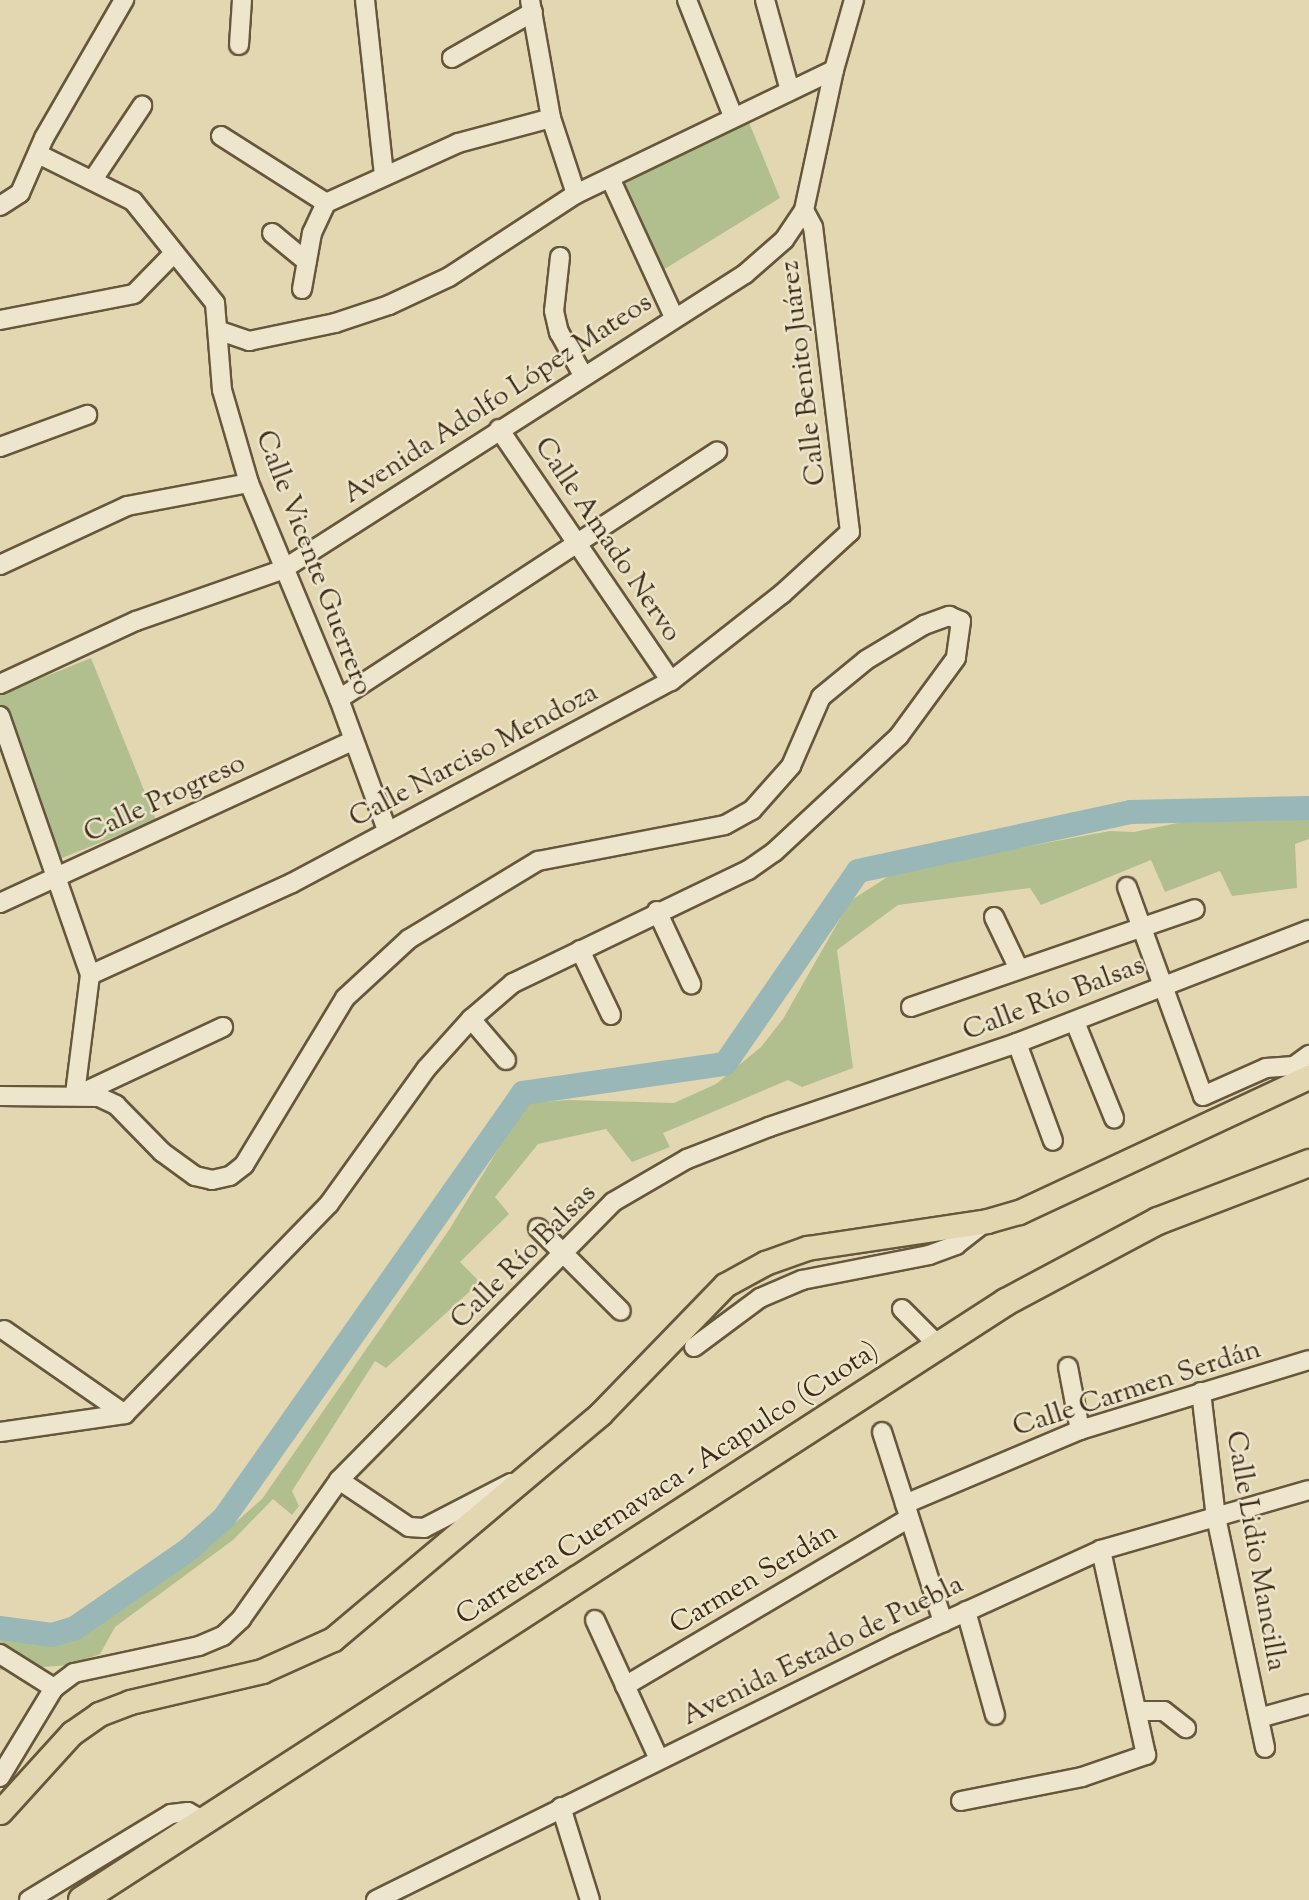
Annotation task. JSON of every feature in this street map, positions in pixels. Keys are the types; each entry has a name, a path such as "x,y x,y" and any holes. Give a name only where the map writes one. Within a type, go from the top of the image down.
{"highway":[{"name":"Carretera Cuernavaca - Acapulco (Cuota)","path":"82,1900 939,1346 1102,1248 1213,1196 1309,1163"},
{"name":"Carretera Cuernavaca - Acapulco (Cuota)","path":"115,1900 1014,1317 1166,1235 1309,1180"}],"main road":[{"path":"0,1812 72,1733 99,1714 131,1702 262,1671 332,1639 600,1414 725,1285 765,1263 807,1248 987,1221 1020,1212 1301,1071"}],"street":[{"path":"0,206 20,193 40,155 44,138 124,0"},
{"path":"239,45 243,0"},
{"path":"365,0 384,175"},
{"path":"687,0 733,116"},
{"path":"765,0 790,90"},
{"name":"Avenida Adolfo López Mateos","path":"0,684 136,621 282,570 583,375 745,274 784,240 804,210 834,70 854,0"},
{"path":"452,58 532,6 551,118 576,194"},
{"path":"220,331 249,341 335,323 388,306 449,277 576,194 733,116 834,70"},
{"path":"94,178 142,106"},
{"path":"302,289 312,233 326,202 458,143 551,118"},
{"path":"221,136 326,202"},
{"name":"Calle Vicente Guerrero","path":"40,155 48,163 94,178 133,201 215,303 220,331 218,362 222,390 249,483 282,570 339,699 352,741 387,830"},
{"path":"610,178 674,317"},
{"name":"Calle Benito Juárez","path":"804,210 813,227 850,532"},
{"path":"272,233 307,262"},
{"path":"0,320 134,294 173,254"},
{"path":"560,257 554,311 559,332 583,375"},
{"path":"0,447 87,415"},
{"name":"Calle Amado Nervo","path":"499,429 581,542 671,681"},
{"path":"339,699 717,452"},
{"path":"0,565 127,506 249,483"},
{"name":"Calle Narciso Mendoza","path":"90,975 292,883 671,681 782,594 850,532"},
{"path":"0,1096 78,1094 116,1105 163,1153 195,1176 212,1180 230,1176 244,1165 345,998 409,939 538,861 734,820 769,793 791,766 821,697 866,660 924,625 949,616 961,621 956,658 899,736 853,782 748,870 657,911 513,983 471,1019 426,1069 329,1204 230,1302 125,1413 0,1433"},
{"path":"0,716 59,877 90,975 78,1094"},
{"name":"Calle Progreso","path":"0,903 352,741"},
{"path":"1126,887 1203,1096 1266,1069 1301,1071"},
{"path":"911,1007 1018,967 1195,909"},
{"path":"657,911 691,984"},
{"path":"994,917 1018,967"},
{"name":"Calle Río Balsas","path":"0,1777 54,1688 74,1673 199,1646 223,1636 241,1619 339,1480 613,1202 687,1159 768,1126 1075,1022 1309,930"},
{"path":"580,950 611,1016"},
{"path":"471,1019 506,1060"},
{"path":"1075,1022 1114,1118"},
{"path":"78,1094 223,1027"},
{"path":"1017,1043 1053,1141"},
{"path":"694,1347 760,1298 802,1280 929,1255 956,1245 987,1221"},
{"path":"538,1228 562,1255 621,1311"},
{"path":"902,1310 939,1346"},
{"path":"4,1330 125,1413"},
{"name":"Calle Carmen Serdán","path":"907,1511 1080,1430 1309,1360"},
{"path":"1068,1367 1080,1430"},
{"name":"Calle Lidio Mancilla","path":"1200,1392 1216,1517 1265,1748"},
{"path":"882,1432 943,1622"},
{"path":"339,1480 409,1527 424,1528 470,1501 530,1475"},
{"name":"Avenida Estado de Puebla","path":"376,1900 659,1759 966,1611 1101,1550 1304,1494"},
{"name":"Carmen Serdán","path":"625,1686 907,1511"},
{"path":"961,1801 1082,1777 1146,1755 1101,1550"},
{"path":"966,1611 995,1715"},
{"path":"595,1620 659,1759"},
{"path":"0,1654 54,1688"},
{"path":"1259,1718 1309,1703"},
{"path":"1137,1711 1164,1711 1186,1728"},
{"path":"561,1807 590,1900"},
{"path":"29,1900 171,1814 188,1812 206,1822"}],"green space":[{"path":"748,120 780,198 663,270 617,182"},
{"path":"91,658 156,820 57,860 0,718 0,695"},
{"path":"1309,796 1309,839 1295,844 1297,888 1232,896 1220,871 1165,892 1151,860 1041,905 1030,888 898,905 837,950 853,1068 802,1087 788,1080 663,1133 670,1147 632,1162 606,1129 538,1144 495,1197 509,1214 460,1262 480,1282 386,1368 375,1361 292,1491 299,1506 292,1515 273,1499 233,1540 115,1627 100,1654 71,1665 0,1670 0,1634 27,1638 58,1631 200,1554 262,1499 449,1230 526,1103 569,1100 674,1103 716,1084 761,1047 783,1019 850,901 889,876 917,867 1110,831 1134,832"}],"waterway":[{"path":"0,1628 52,1635 75,1628 188,1550 224,1518 523,1093 725,1064 858,871 1131,812 1309,808"}]}
